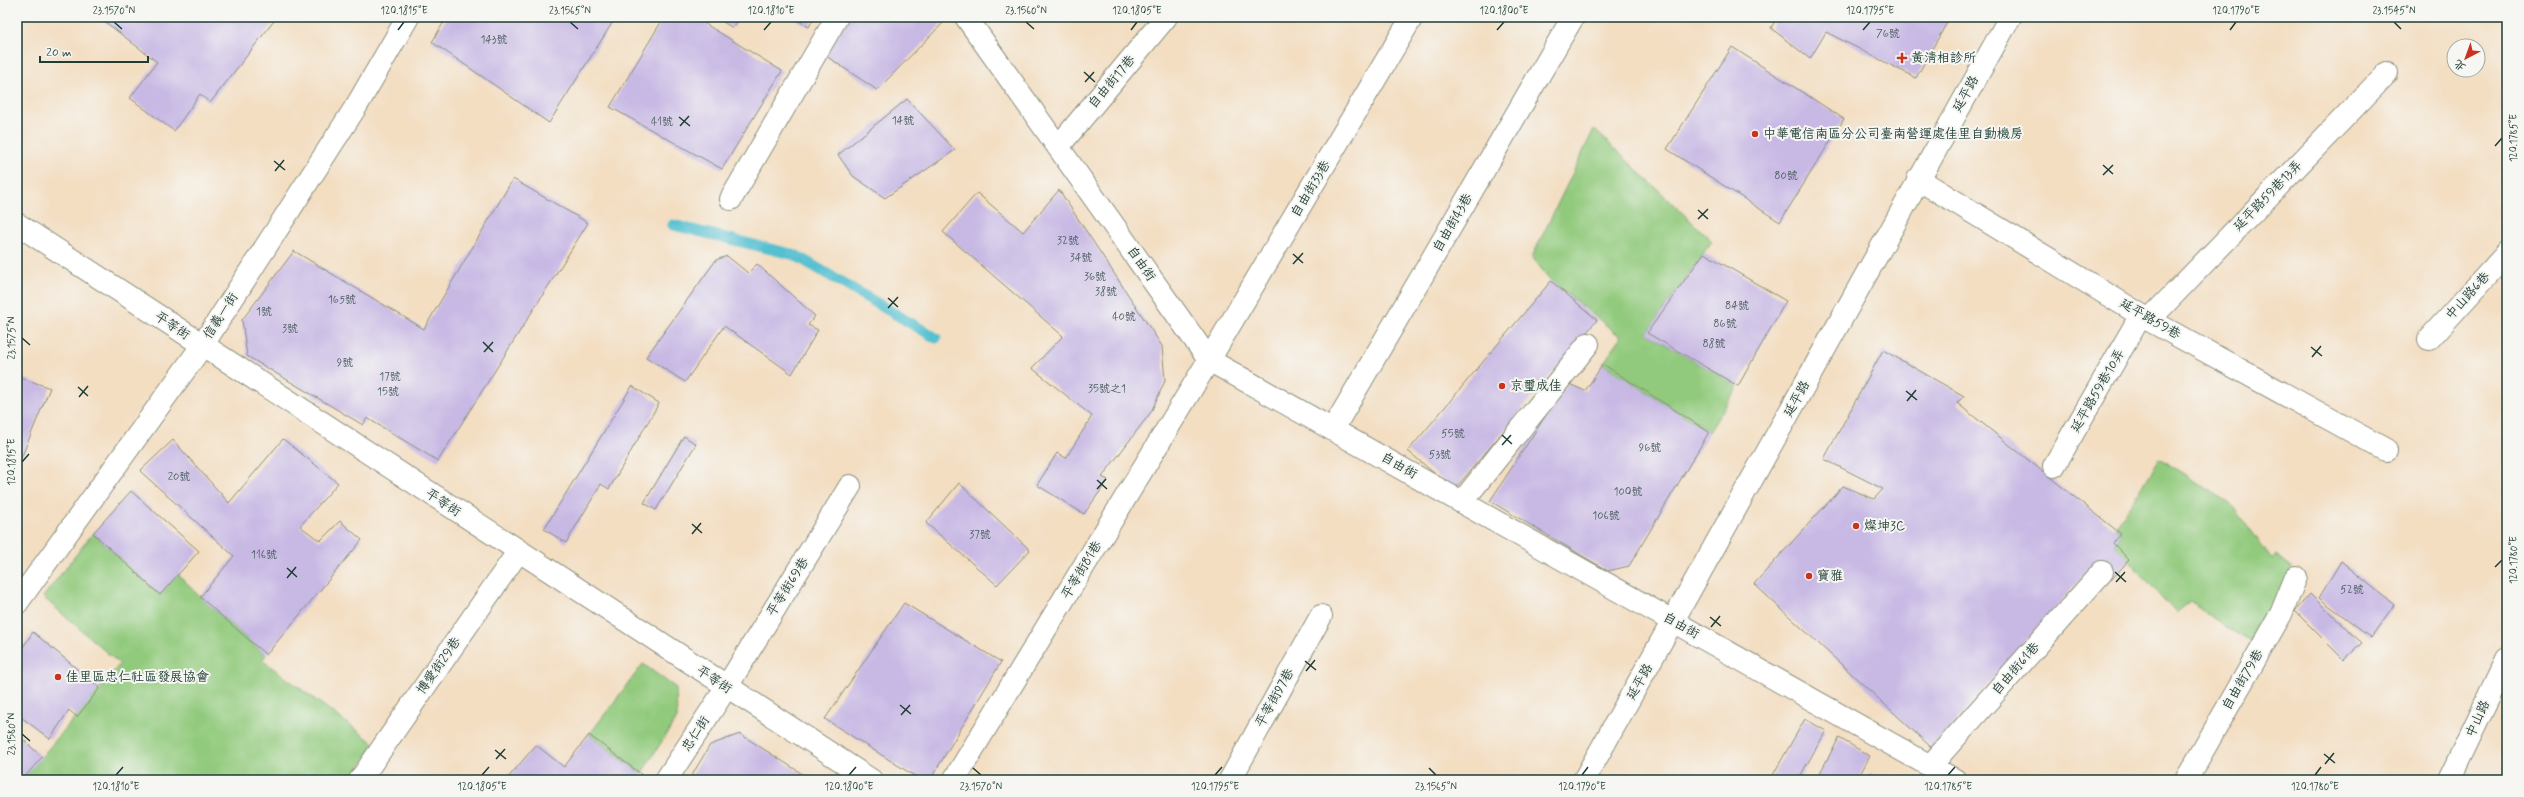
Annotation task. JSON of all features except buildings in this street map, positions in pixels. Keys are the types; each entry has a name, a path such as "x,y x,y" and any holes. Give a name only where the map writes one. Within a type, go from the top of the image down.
{"street":[{"name":"信義一街","path":"17,603 202,346 357,105 408,17"},
{"path":"731,199 837,17"},
{"name":"自由街","path":"966,17 1209,360 1955,780"},
{"name":"自由街17巷","path":"1058,147 1166,17"},
{"name":"自由街33巷","path":"1209,360 1412,17"},
{"name":"自由街43巷","path":"1333,429 1573,17"},
{"name":"延平路","path":"1584,780 1674,622 1918,179 2010,17"},
{"name":"延平路59巷13弄","path":"2145,317 2387,73"},
{"name":"延平路59巷","path":"1918,179 2145,317 2386,450"},
{"name":"平等街","path":"18,227 726,688 871,780"},
{"name":"中山路6巷","path":"2429,339 2507,253"},
{"name":"延平路59巷10弄","path":"2054,466 2145,317"},
{"path":"1462,502 1588,344"},
{"name":"平等街81巷","path":"954,780 1209,360"},
{"name":"平等街69巷","path":"726,688 850,486"},
{"name":"博愛街29巷","path":"360,780 518,552"},
{"name":"自由街61巷","path":"1930,766 2102,572"},
{"name":"自由街79巷","path":"2186,780 2280,614 2296,577"},
{"name":"平等街97巷","path":"1230,780 1321,616"},
{"name":"中山路","path":"2449,780 2507,659"},
{"name":"忠仁街","path":"666,780 726,688"}],"green space":[{"path":"1594,129 1712,241 1647,333 1738,386 1709,432 1603,364 1621,337 1551,281 1532,257"},
{"path":"2160,459 2230,503 2272,560 2276,555 2292,567 2278,598 2252,641 2226,628 2191,601 2176,613 2113,543 2121,534 2115,528"},
{"path":"93,533 160,595 178,574 200,597 266,655 262,660 375,744 351,780 22,780 120,664 43,597"},
{"path":"643,664 676,688 677,718 641,774 589,735"}],"waterway":[{"path":"673,225 795,255 936,338"}],"place":[{"name":"黃清相診所","path":"1902,58"},
{"name":"中華電信南區分公司臺南營運處佳里自動機房","path":"1755,134"},
{"name":"京璽成佳","path":"1502,386"},
{"name":"燦坤3C","path":"1856,526"},
{"name":"寶雅","path":"1809,576"},
{"name":"佳里區忠仁社區發展協會","path":"58,677"}]}
